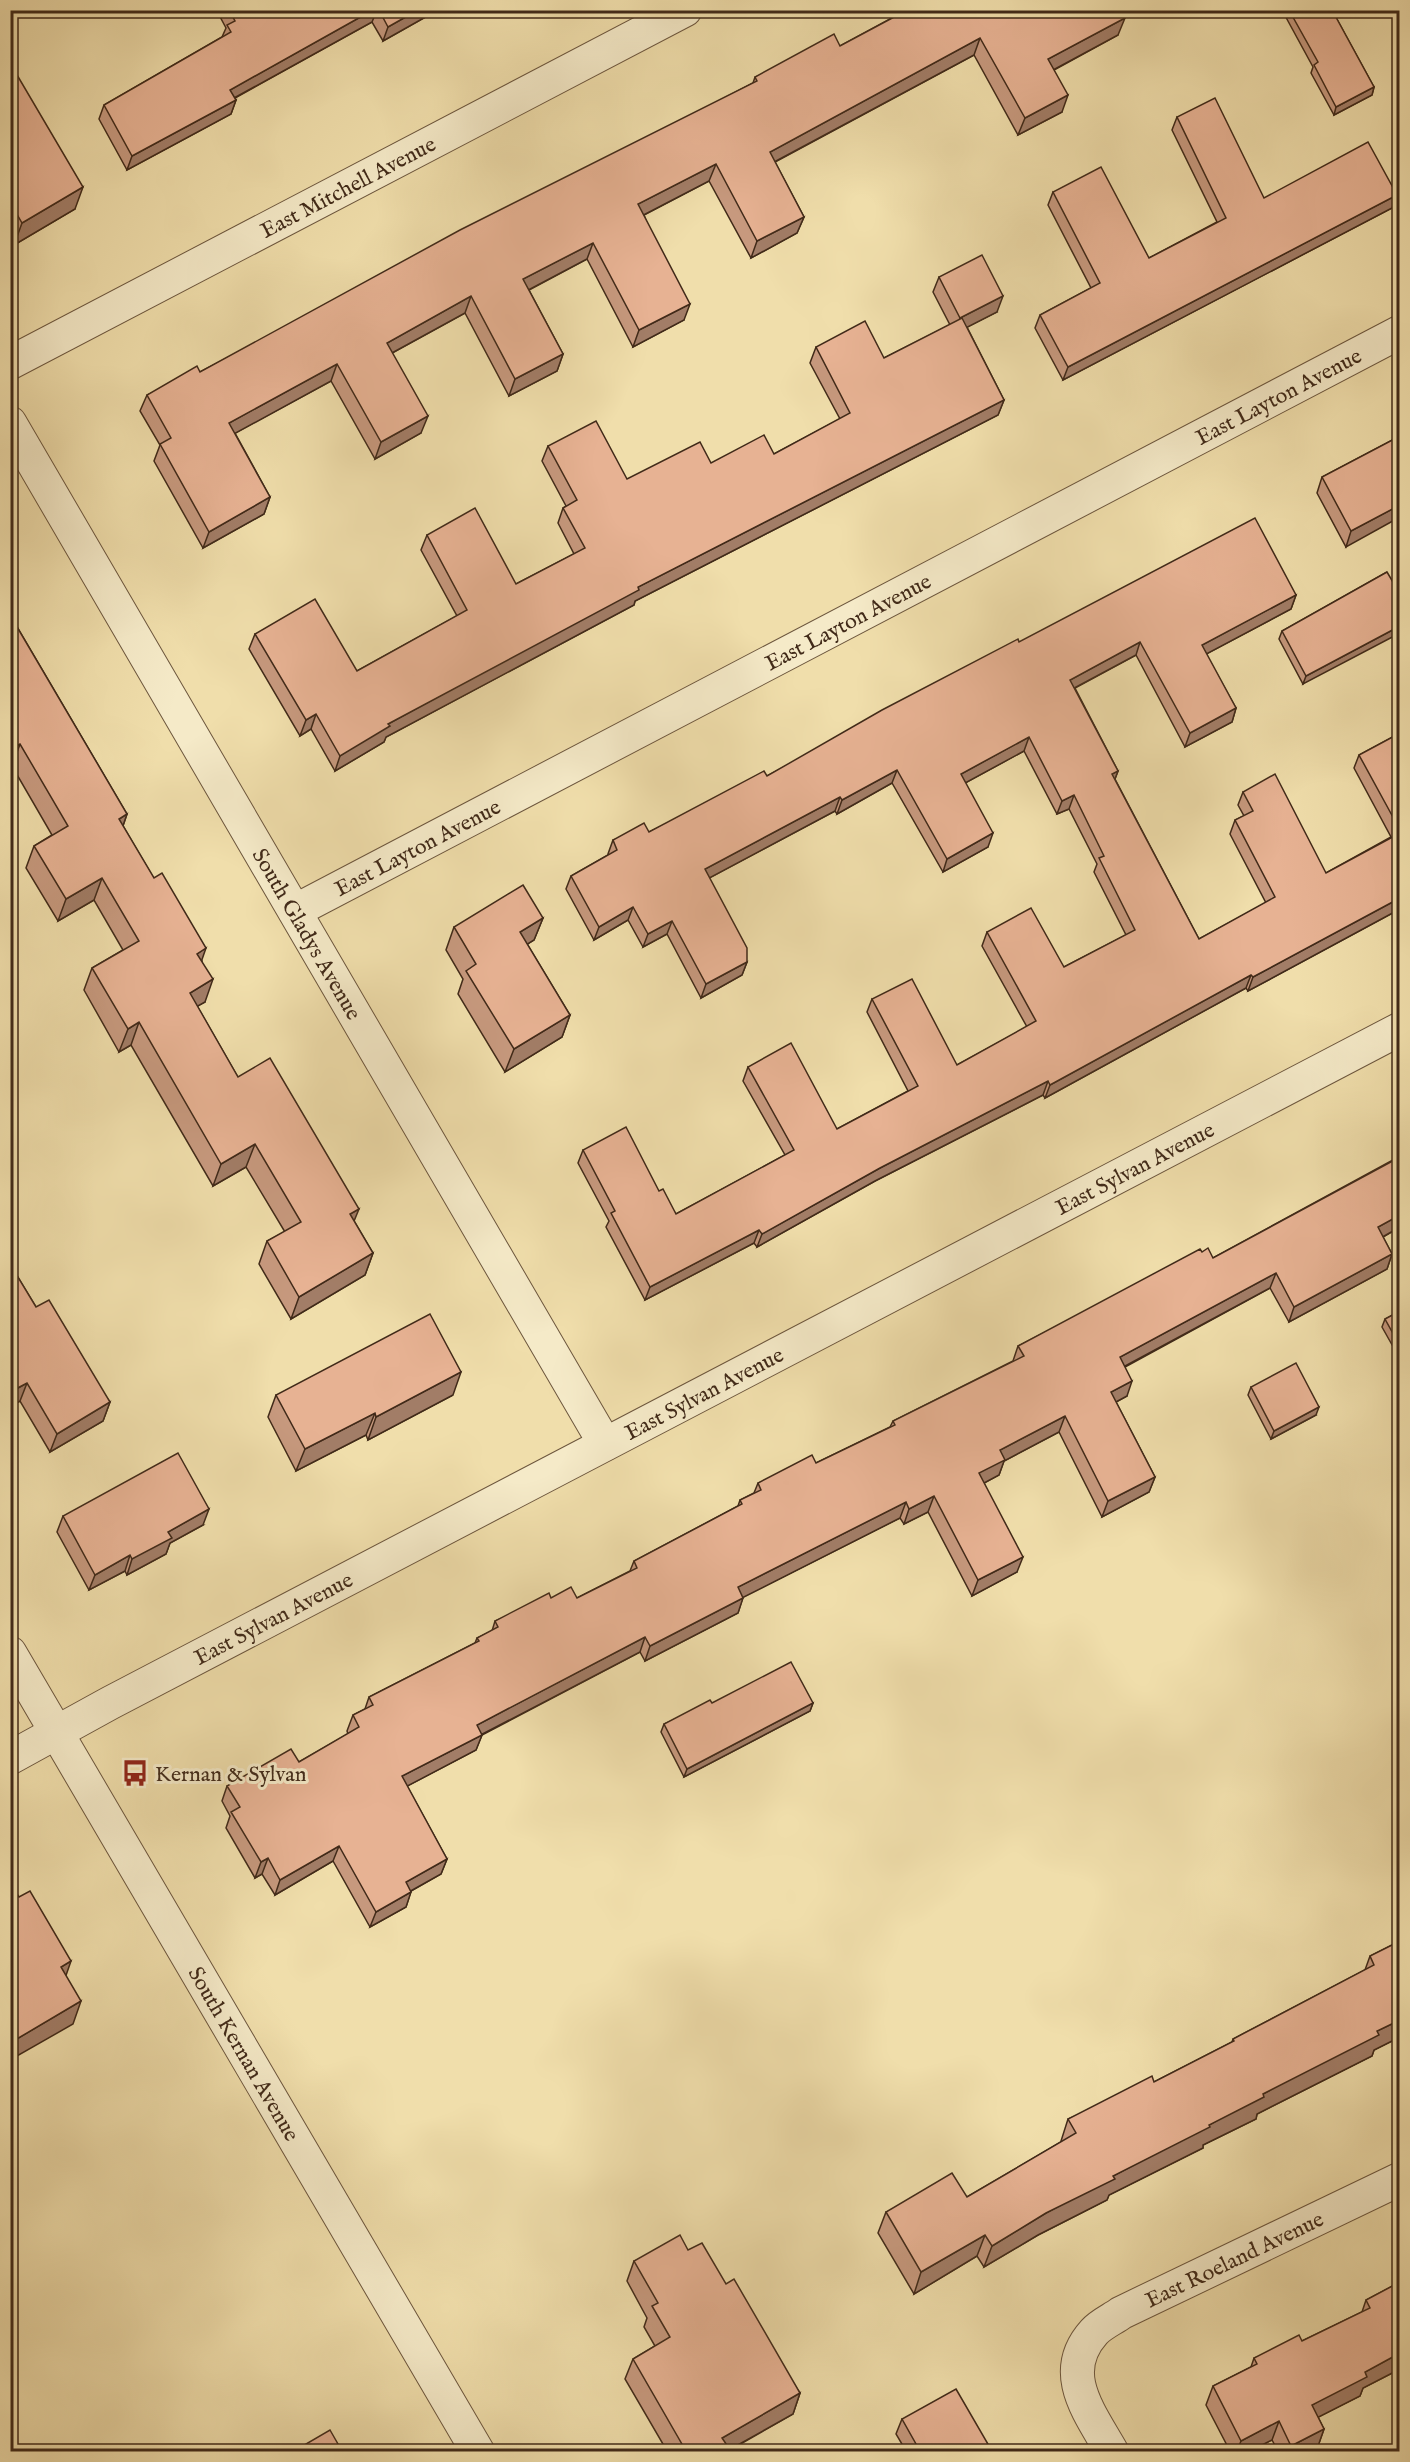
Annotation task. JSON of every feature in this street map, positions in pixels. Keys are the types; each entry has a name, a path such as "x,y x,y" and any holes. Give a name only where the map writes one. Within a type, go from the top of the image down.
{"street":[{"name":"East Mitchell Avenue","path":"10,363 685,10"},
{"name":"East Layton Avenue","path":"295,912 1400,332"},
{"name":"South Gladys Avenue","path":"10,423 605,1444"},
{"name":"East Sylvan Avenue","path":"10,1758 55,1732 1400,1029"},
{"name":"South Kernan Avenue","path":"10,1653 478,2451"},
{"name":"East Roeland Avenue","path":"1112,2451 1087,2409 1077,2382 1076,2371 1080,2352 1095,2331 1121,2313 1400,2179"}],"building":[{"path":"229,10 373,10 230,90 236,100 132,156 104,105 231,32 227,25 235,21"},
{"path":"379,10 418,10 388,27"},
{"path":"898,10 1120,10 1125,18 1048,59 1068,95 1025,118 980,38 770,152 804,217 757,241 716,164 638,204 690,304 639,330 593,243 523,279 563,354 515,379 471,296 387,343 428,416 381,442 337,364 229,423 270,497 209,532 160,444 171,438 147,395 197,366 200,372 460,230 757,81 755,77 834,34 840,46 900,14"},
{"path":"1289,10 1332,10 1374,87 1336,107 1314,65 1318,62"},
{"path":"10,63 83,187 22,223 10,202"},
{"path":"1215,98 1264,198 1368,142 1397,195 1068,367 1040,315 1100,283 1053,192 1101,167 1149,258 1226,218 1177,117"},
{"path":"982,255 1003,296 960,318 939,277"},
{"path":"962,318 1004,400 638,587 639,590 388,724 390,726 340,756 316,714 306,720 255,634 315,599 357,671 467,610 427,535 475,508 516,584 585,548 563,508 577,500 548,446 596,421 627,479 700,442 711,463 764,435 774,454 850,413 816,347 865,321 884,358"},
{"path":"1400,436 1400,505 1351,531 1322,477"},
{"path":"1255,518 1296,595 1202,645 1236,708 1190,733 1140,642 1070,680 1118,771 1112,774 1199,939 1275,897 1235,820 1253,811 1243,792 1275,774 1326,873 1400,833 1400,898 1253,977 1251,975 1050,1085 1048,1081 880,1168 762,1234 759,1230 650,1287 611,1213 615,1211 583,1150 626,1127 659,1191 663,1189 676,1214 794,1150 748,1067 791,1043 837,1129 918,1086 872,999 912,979 957,1065 1036,1021 987,932 1031,908 1064,967 1135,930 1099,858 1104,856 1074,795 1062,801 1029,737 961,774 993,833 947,859 897,770 842,800 840,797 705,869 747,948 747,962 706,984 672,921 648,934 633,907 599,927 571,876 617,850 613,840 644,823 649,832 764,771 767,776 882,710 1018,639 1019,642"},
{"path":"1387,572 1400,594 1400,626 1306,676 1282,631"},
{"path":"10,615 127,814 119,819 154,878 162,873 206,948 197,954 213,979 190,993 238,1077 270,1058 359,1209 350,1214 373,1253 299,1297 267,1241 301,1222 255,1144 221,1164 139,1022 128,1029 92,968 139,941 102,878 66,899 34,846 68,826 20,744 10,749"},
{"path":"1400,733 1400,830 1359,755"},
{"path":"523,885 543,918 520,932 570,1015 514,1049 466,971 476,964 454,927"},
{"path":"1400,1157 1400,1215 1378,1227 1392,1254 1294,1307 1276,1273 1120,1357 1132,1381 1111,1392 1155,1477 1108,1501 1065,1416 1000,1450 1005,1460 979,1473 1023,1557 978,1580 934,1496 909,1509 906,1502 738,1587 743,1598 650,1646 645,1637 477,1725 482,1735 402,1776 447,1859 406,1882 411,1892 376,1912 339,1846 280,1880 268,1858 261,1862 231,1812 240,1807 227,1786 291,1749 299,1762 359,1727 353,1715 373,1705 369,1697 479,1641 477,1638 498,1627 495,1621 549,1593 551,1598 571,1587 577,1598 637,1568 634,1561 742,1504 740,1500 761,1490 758,1483 812,1455 816,1463 895,1425 893,1421 1024,1356 1018,1346 1200,1249 1202,1252 1208,1248 1213,1258"},
{"path":"10,1264 36,1307 49,1300 110,1402 57,1434 27,1383 10,1392"},
{"path":"1400,1311 1400,1346 1385,1319"},
{"path":"430,1314 461,1372 376,1417 375,1413 305,1449 276,1395"},
{"path":"1296,1363 1319,1407 1274,1431 1251,1387"},
{"path":"178,1453 209,1509 168,1532 172,1538 132,1559 130,1555 95,1575 63,1516"},
{"path":"791,1662 813,1703 687,1769 664,1724 710,1700 712,1703"},
{"path":"10,1883 19,1897 30,1891 71,1961 61,1967 81,2001 10,2043"},
{"path":"1400,1941 1400,2020 1377,2031 1379,2035 1263,2094 1264,2097 1113,2176 1115,2179 1046,2213 992,2246 985,2235 921,2272 886,2212 952,2173 967,2197 1076,2133 1068,2119 1152,2076 1154,2082 1234,2041 1233,2039 1374,1965 1370,1956"},
{"path":"680,2235 688,2250 702,2243 726,2284 734,2279 800,2393 722,2438 731,2451 686,2451 633,2359 670,2337 652,2306 658,2303 634,2261"},
{"path":"1400,2282 1400,2353 1365,2372 1367,2377 1312,2405 1324,2429 1291,2446 1279,2421 1241,2441 1213,2386 1257,2364 1254,2358 1299,2335 1302,2341 1370,2308 1366,2300"},
{"path":"956,2389 992,2451 920,2451 902,2419"},
{"path":"330,2430 342,2451 294,2451"}],"place":[{"name":"Kernan & Sylvan","path":"135,1773"}]}
